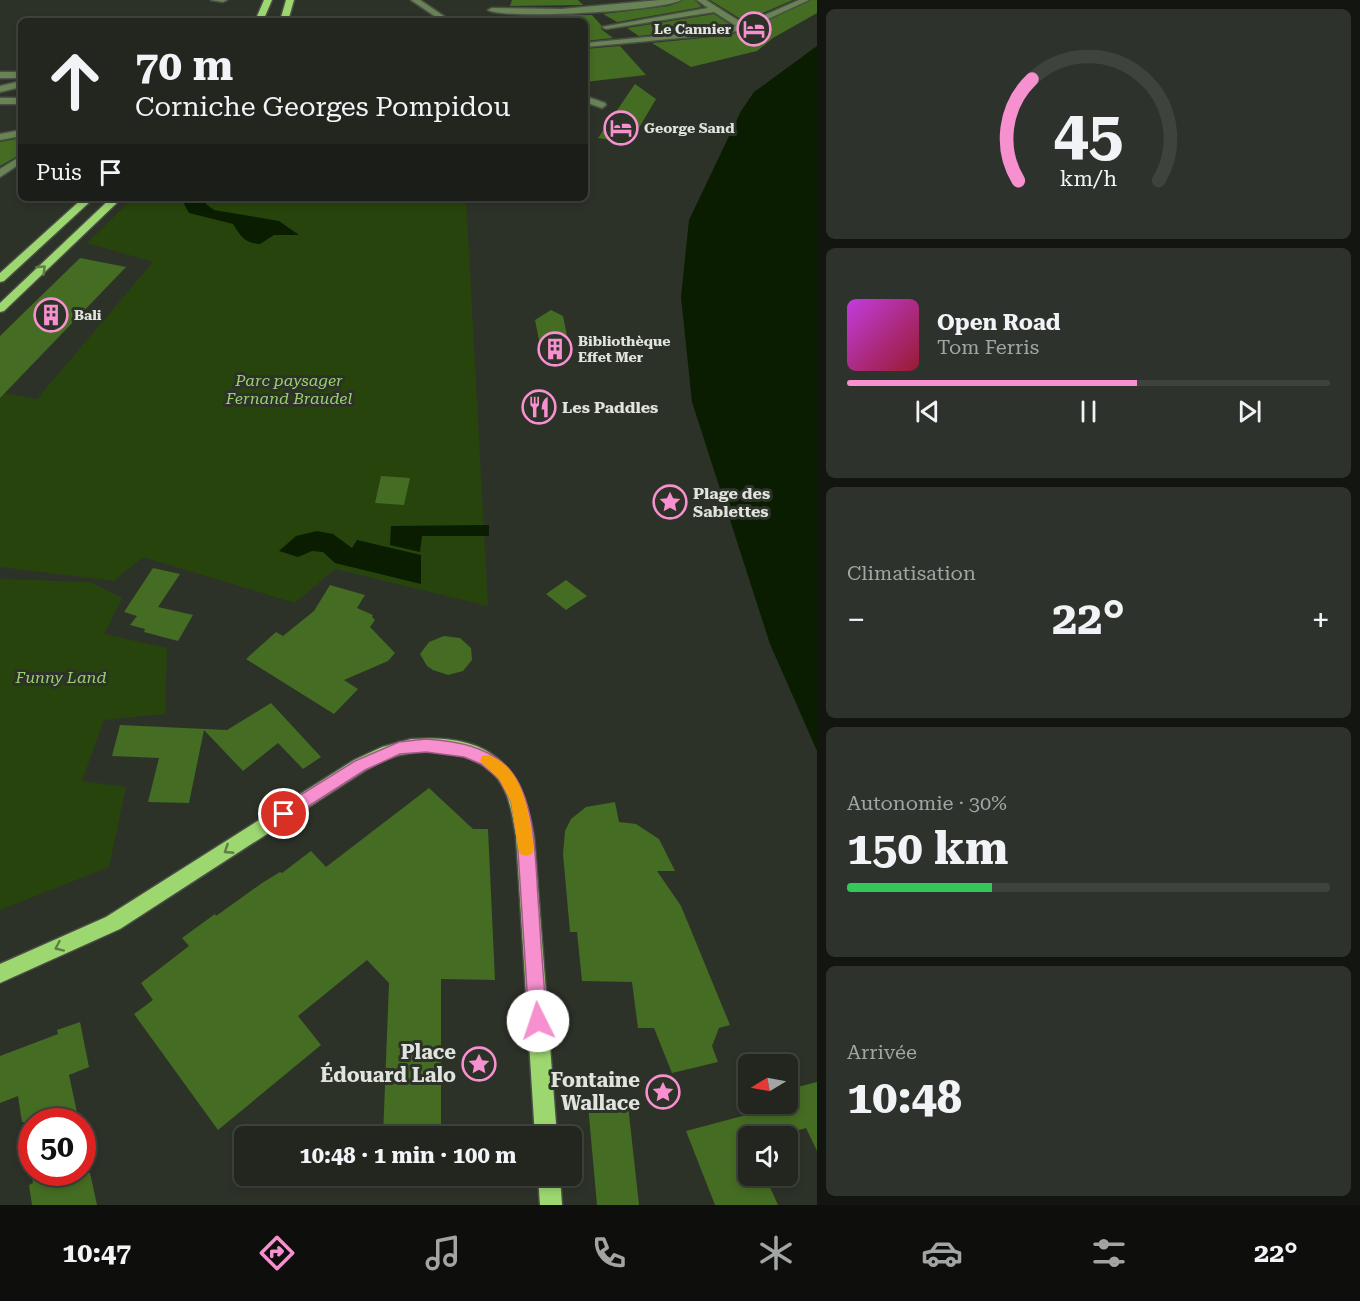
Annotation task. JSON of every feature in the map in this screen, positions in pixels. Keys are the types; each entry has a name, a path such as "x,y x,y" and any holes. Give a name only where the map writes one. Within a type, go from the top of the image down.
{"main road":[{"path":"260,18 268,0"},
{"path":"285,18 290,0"},
{"path":"0,279 86,201"},
{"path":"0,309 114,201"},
{"path":"0,974 113,923 360,765 399,748 449,747 467,751 486,760 504,774 518,801 525,836 545,1126"},
{"path":"550,1186 551,1205"}],"street":[{"path":"215,0 223,0"},
{"path":"415,0 442,18"},
{"path":"490,18 496,0"},
{"path":"492,10 538,14 581,12 677,0"},
{"path":"701,0 743,27"},
{"path":"588,45 722,32 743,27 805,0"},
{"path":"625,41 606,27 716,9"},
{"path":"0,75 18,75"},
{"path":"0,89 18,85"},
{"path":"588,100 602,105"},
{"path":"0,101 18,101"},
{"path":"0,137 18,133"},
{"path":"0,174 18,161"}],"green space":[{"name":"Parc paysager Fernand Braudel","path":"130,201 466,201 488,606 335,569 295,603 143,557 114,581 0,567 0,393 37,399 153,262 87,243"},
{"name":"Funny Land","path":"0,579 90,582 122,598 104,634 167,648 165,714 104,720 82,781 126,787 109,867 0,910"}],"shaded area":[{"path":"817,46 817,751 770,644 692,402 681,297 689,220 741,111 754,92"},
{"path":"186,201 206,201 206,204 214,210 279,221 299,235 274,235 260,244 247,241 233,224 189,213 184,204"},
{"path":"489,525 489,536 422,536 420,552 390,545 391,526"},
{"path":"317,531 333,534 352,548 357,540 421,555 421,584 335,563 323,552 312,551 298,557 279,551 296,536"}],"building":[{"path":"512,0 578,0 583,5 510,6"},
{"path":"683,0 695,0 702,7 617,22 603,14 669,6"},
{"path":"710,0 793,0 744,21"},
{"path":"811,0 817,0 817,13 773,38 757,51 691,67 652,43 722,36 746,31"},
{"path":"714,14 731,25 639,36 627,28"},
{"path":"592,15 601,25 601,29 613,38 588,41 588,18 507,18 508,16"},
{"path":"620,46 646,75 588,82 588,49"},
{"path":"635,84 656,99 630,143 598,138"},
{"path":"18,139 18,156 0,166 0,142"},
{"name":"Bali","path":"80,258 126,267 0,398 0,336"},
{"path":"551,310 563,316 571,355 542,355 535,320"},
{"path":"381,476 410,478 404,505 375,503"},
{"path":"153,568 180,574 158,607 193,615 178,641 144,632 145,629 130,625 137,616 124,612"},
{"path":"566,580 587,596 566,610 546,594"},
{"path":"330,585 365,595 357,608 373,615 375,620 370,627 395,653 388,661 344,680 358,689 334,714 246,659 276,632 283,636 314,611"},
{"path":"444,636 460,638 471,648 472,660 463,671 448,675 433,670 427,666 420,654 429,642"},
{"path":"271,703 321,757 303,769 278,743 243,771 204,730 189,803 148,802 159,758 112,756 120,725 227,730"},
{"path":"429,788 473,829 488,829 495,980 441,979 441,1126 383,1126 389,983 367,960 298,1016 321,1045 218,1130 134,1014 153,1000 141,983 189,946 182,938 262,883 282,873 311,851 326,867"},
{"path":"615,802 619,822 636,824 659,839 675,871 657,871 681,906 730,1025 719,1028 712,1046 718,1062 672,1073 654,1028 638,1028 632,982 582,981 577,932 570,932 563,854 565,831 571,819 586,807"},
{"path":"80,1022 89,1067 69,1075 76,1108 20,1108 18,1096 0,1103 0,1056 58,1034 57,1030"},
{"path":"817,1082 817,1151 806,1128 798,1130 798,1126 738,1126 738,1186 769,1186 778,1205 715,1205 686,1131 750,1114 798,1114 798,1087"},
{"path":"588,1105 628,1105 639,1205 597,1205"},
{"path":"29,1186 93,1186 97,1205 32,1205"}],"slow traffic":[{"path":"488,761 504,774 518,801 526,848"}],"place":[{"name":"Le Cannier","path":"754,29"},
{"name":"George Sand","path":"621,128"},
{"name":"Bali","path":"51,315"},
{"name":"Bibliothèque Effet Mer","path":"555,349"},
{"name":"Les Paddles","path":"539,407"},
{"name":"Plage des Sablettes","path":"670,502"},
{"name":"Place Édouard Lalo","path":"479,1064"},
{"name":"Fontaine Wallace","path":"663,1092"}],"route":[{"path":"284,814 360,765 399,748 449,747 467,751 486,760 504,774 518,801 525,836 538,1021"}]}
